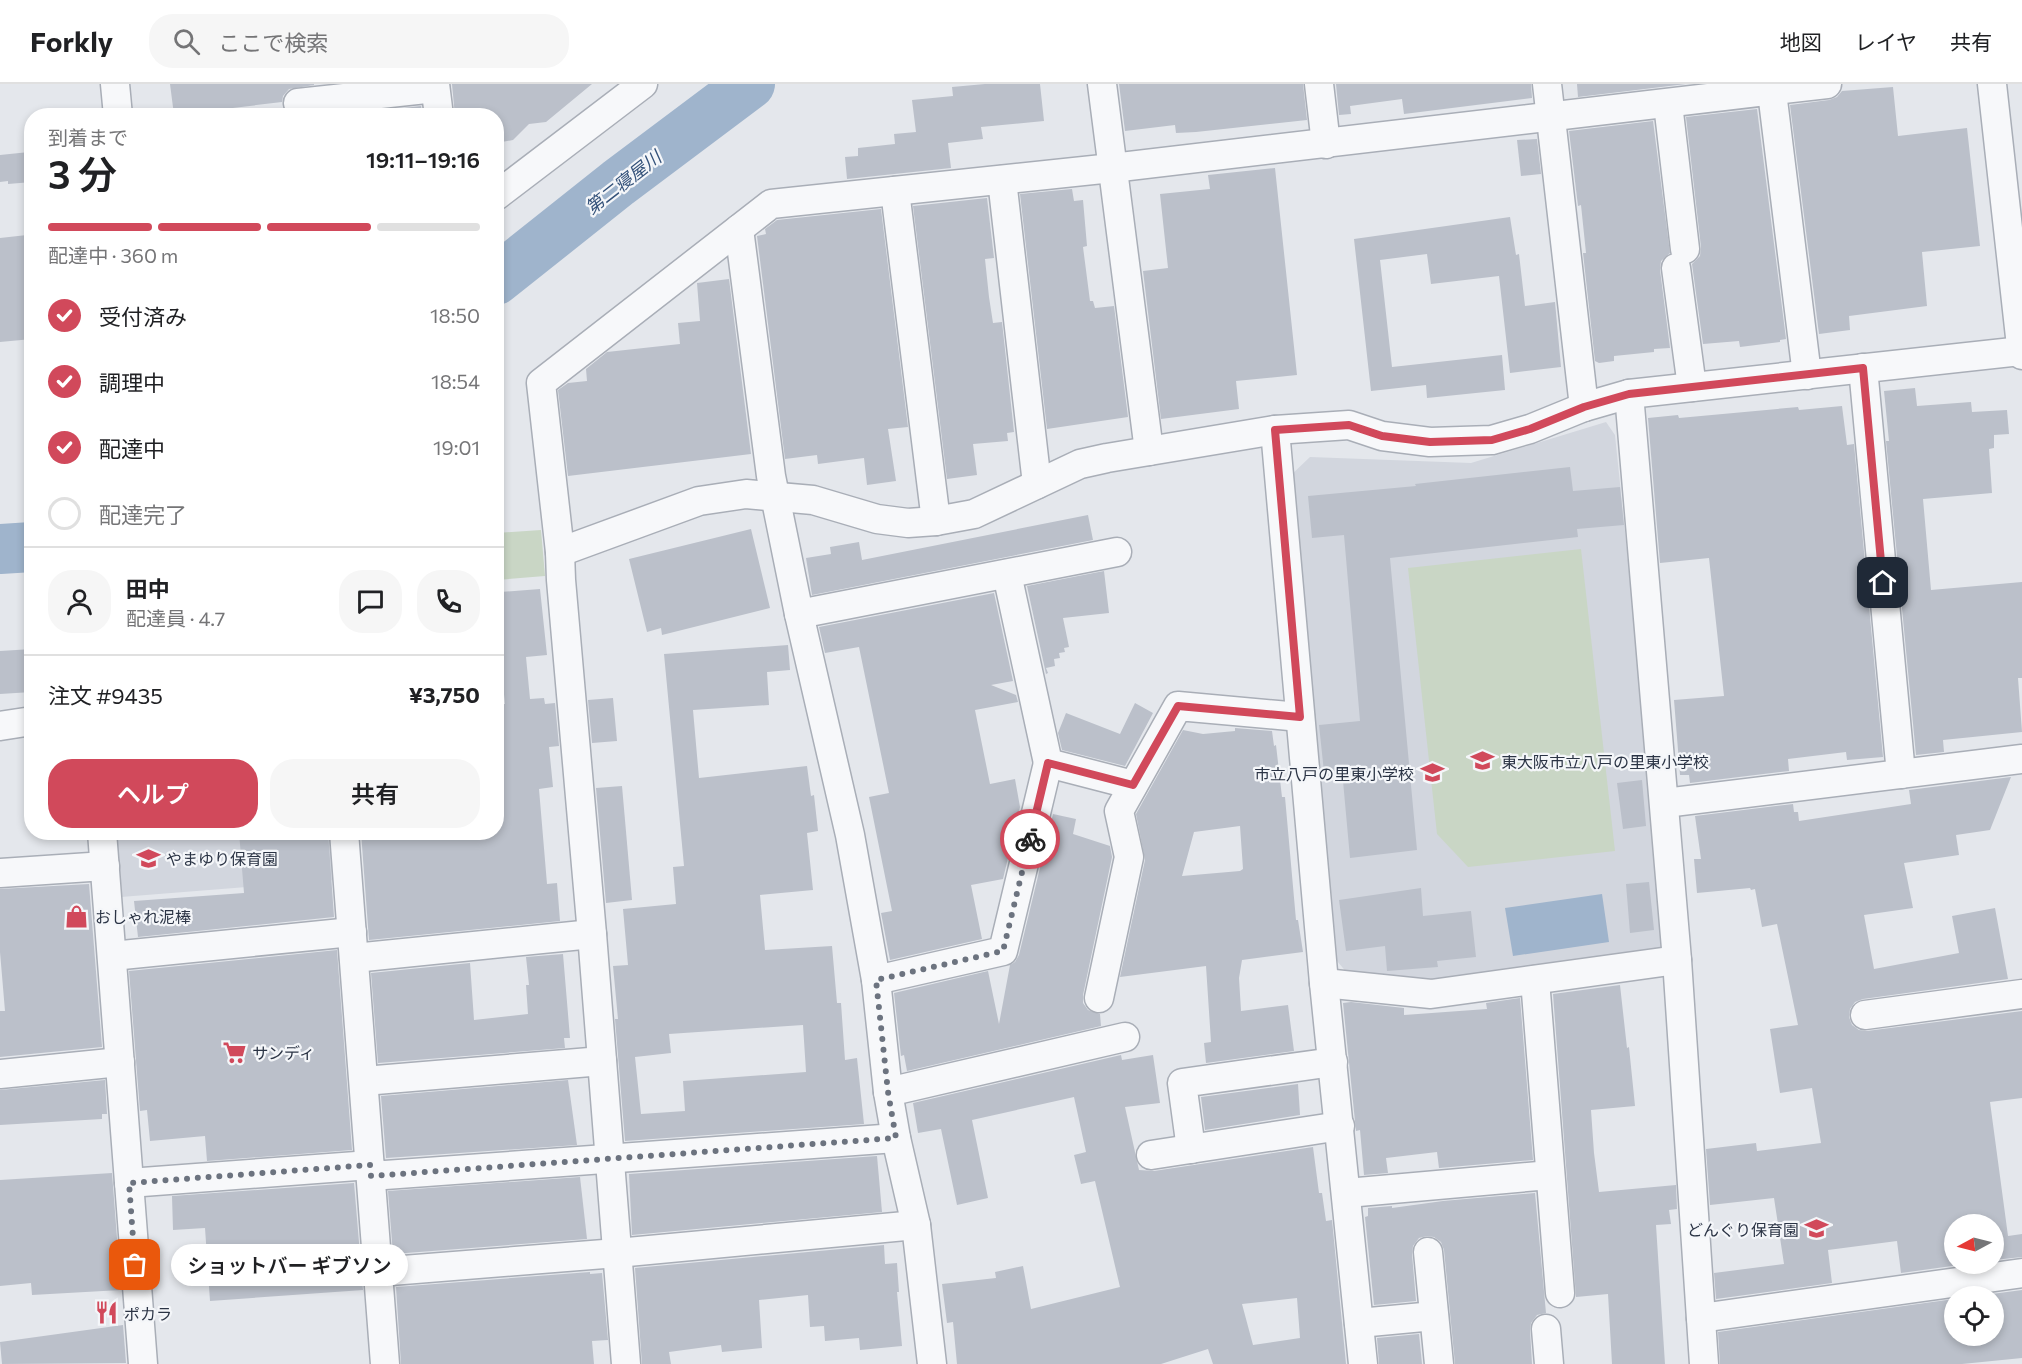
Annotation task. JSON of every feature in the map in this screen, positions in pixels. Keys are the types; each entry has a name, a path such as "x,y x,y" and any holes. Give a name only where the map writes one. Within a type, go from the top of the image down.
{"street":[{"path":"115,84 117,108"},
{"path":"504,190 643,84"},
{"path":"1102,84 1149,451"},
{"path":"1319,84 1326,144"},
{"path":"1547,84 1584,407"},
{"path":"626,1364 560,552 541,384 771,204 1551,118 1668,104 1771,87 1827,84"},
{"path":"560,552 699,501 746,494 813,500 878,519 908,523 936,521 974,514 1080,464 1275,430 1349,425 1382,436 1430,442 1492,440 1530,429 1584,407 1629,394 2022,352 1992,84"},
{"path":"1771,87 1807,375"},
{"path":"298,101 436,96"},
{"path":"1668,104 1692,387"},
{"path":"1002,180 1037,484"},
{"path":"895,191 936,521"},
{"path":"740,229 771,476 799,614 850,835 876,980 888,1092 916,1225 926,1364"},
{"path":"1863,368 1901,774"},
{"path":"1629,394 1665,803 1704,1364"},
{"path":"1275,430 1324,982 1363,1364"},
{"path":"799,614 1117,552"},
{"path":"876,980 1003,951 1048,763 1008,574"},
{"path":"1099,998 1129,857 1119,811 1178,706 1300,717"},
{"path":"0,726 24,723"},
{"path":"1665,803 2022,759"},
{"path":"1048,763 1133,785"},
{"path":"103,840 143,1364"},
{"path":"345,840 385,1364"},
{"path":"0,873 105,866"},
{"path":"112,956 592,934"},
{"path":"1324,982 1431,994 1677,960"},
{"path":"1535,980 1560,1293"},
{"path":"1865,1015 2022,994"},
{"path":"888,1092 1125,1036"},
{"path":"364,1081 602,1061"},
{"path":"0,1074 120,1062"},
{"path":"1191,1149 1182,1083 1333,1062"},
{"path":"1152,1155 1340,1126"},
{"path":"129,1183 610,1158 896,1138"},
{"path":"1347,1193 1550,1175"},
{"path":"378,1272 617,1253 916,1225"},
{"path":"1428,1252 1439,1364"},
{"path":"1701,1318 2022,1273"},
{"path":"1359,1323 1434,1316"},
{"path":"1546,1329 1549,1364"}],"shaded area":[{"name":"東大阪市立八戸の里東小学校","path":"1606,422 1615,435 1667,939 1658,951 1427,982 1348,974 1337,961 1289,477 1310,457 1471,463"},
{"path":"117,840 332,840 335,880 121,897"}],"green space":[{"path":"541,530 545,576 504,579 504,533"},
{"path":"1581,549 1615,851 1468,867 1437,834 1408,568"}],"water":[{"path":"1602,894 1609,942 1513,956 1505,908"}],"building":[{"path":"170,84 314,84 289,89 283,96 282,102 232,108 173,108"},
{"path":"452,84 592,84 546,122 529,124 513,140 504,142 504,108 454,108"},
{"path":"985,84 1040,84 1044,121 981,127 983,139 948,143 951,168 847,179 845,157 858,156 858,148 895,144 894,134 916,132 912,100 953,96 952,87"},
{"path":"1119,84 1303,84 1307,120 1196,132 1176,133 1175,125 1125,131"},
{"path":"1336,84 1531,84 1532,98 1404,114 1402,99 1350,106 1351,114 1339,115"},
{"path":"1577,84 1686,84 1578,97"},
{"path":"1893,87 1898,136 1967,128 1980,246 1922,252 1927,306 1849,316 1850,330 1819,334 1790,105 1829,100 1837,97 1842,91"},
{"path":"1757,109 1786,339 1780,342 1740,347 1739,341 1703,344 1692,264 1700,256 1701,247 1686,117"},
{"path":"1653,121 1670,253 1661,261 1660,270 1670,348 1614,356 1614,361 1599,363 1595,361 1583,253 1586,253 1581,205 1578,206 1569,131"},
{"path":"1537,139 1541,174 1521,176 1517,140"},
{"path":"24,153 24,183 0,182 0,155"},
{"path":"1275,168 1297,375 1236,381 1239,409 1161,419 1143,271 1168,268 1160,194 1210,189 1208,175"},
{"path":"1072,189 1074,201 1083,200 1087,246 1083,247 1090,301 1093,301 1095,308 1114,306 1128,417 1047,429 1020,194"},
{"path":"987,198 994,258 985,259 989,297 993,323 1002,322 1014,432 1007,433 1008,441 973,444 977,475 947,479 913,206"},
{"path":"881,209 908,427 888,429 896,481 867,485 864,458 818,464 817,455 785,459 757,236 766,234 765,229 777,220"},
{"path":"1510,217 1516,255 1519,254 1525,306 1555,302 1561,367 1510,373 1499,276 1431,284 1427,254 1380,260 1392,367 1502,355 1505,390 1427,398 1426,385 1371,391 1354,239"},
{"path":"24,235 24,340 0,342 0,238"},
{"path":"729,279 751,454 568,476 558,390 568,383 587,381 586,369 607,352 680,344 678,323 700,321 697,283"},
{"path":"1915,388 1917,406 1971,402 1972,412 2007,410 2009,434 1994,435 1994,448 1989,449 1992,493 1923,499 1931,590 2022,582 2022,678 2018,678 2022,732 1943,740 1944,752 1916,755 1886,441 1889,441 1884,391"},
{"path":"1842,406 1847,445 1854,444 1883,757 1847,760 1846,752 1788,759 1789,771 1690,783 1689,775 1680,775 1674,700 1724,696 1709,558 1660,563 1648,418 1678,415 1679,418 1798,407 1799,410"},
{"path":"1570,467 1573,491 1620,487 1624,525 1577,529 1578,537 1390,558 1417,850 1350,858 1342,770 1324,772 1319,725 1360,721 1344,535 1312,538 1308,496 1416,486 1415,484"},
{"path":"1088,515 1093,540 812,595 806,558 831,554 830,547 859,542 862,560"},
{"path":"751,529 770,608 662,635 661,628 647,632 629,559"},
{"path":"1104,571 1109,613 1063,618 1069,647 1064,648 1065,652 1059,653 1060,658 1054,659 1055,666 1046,668 1048,673 1046,674 1027,586"},
{"path":"540,589 547,655 526,657 530,699 544,698 545,704 555,703 559,746 549,747 553,787 539,789 547,884 557,883 560,921 369,940 362,840 504,840 504,592"},
{"path":"994,593 1013,681 991,685 1016,695 1018,702 975,710 990,784 1015,779 1020,807 1003,879 971,885 982,939 890,960 881,913 892,911 869,797 889,793 859,647 825,653 819,627"},
{"path":"788,645 790,670 767,672 769,705 693,710 699,778 807,766 811,796 814,795 818,831 807,833 813,890 760,895 765,950 832,946 837,1003 841,1003 845,1060 857,1058 864,1124 625,1141 613,966 628,965 623,909 676,904 673,867 684,866 664,654","holes":["803,1025 806,1072 683,1081 685,1111 641,1114 635,1057 671,1053 669,1034"]},
{"path":"24,650 24,692 0,694 0,651"},
{"path":"613,698 617,741 592,743 588,700"},
{"path":"1135,703 1153,713 1125,766 1062,750 1058,733 1066,713 1120,734"},
{"path":"1235,728 1272,731 1274,746 1276,745 1282,797 1285,797 1296,920 1298,920 1303,952 1242,960 1239,978 1241,1011 1288,1005 1294,1051 1206,1063 1204,1043 1211,1042 1206,966 1120,977 1145,860 1136,814 1183,730 1203,734 1235,731","holes":["1240,826 1243,869 1240,871 1182,876 1194,832"]},
{"path":"2011,777 1990,830 1956,835 1959,855 1904,863 1913,908 1864,915 1874,969 1959,953 1952,916 1995,908 2008,979 1863,999 1855,1002 1850,1009 1849,1017 1852,1025 1859,1030 1867,1031 2022,1011 2022,1098 1990,1102 2008,1236 2022,1234 2022,1257 2004,1259 2004,1214 1944,1214 1944,1267 1901,1273 1897,1241 1828,1250 1832,1283 1716,1299 1714,1273 1784,1264 1774,1198 1710,1205 1706,1149 1756,1143 1757,1151 1821,1143 1812,1088 1780,1093 1770,1029 1798,1025 1777,924 1762,927 1755,889 1697,893 1694,859 1701,859 1695,816 1793,804 1794,812 1798,812 1799,821 1911,804 1909,790"},
{"path":"1642,780 1646,826 1623,829 1617,783"},
{"path":"622,786 632,900 606,903 596,788"},
{"path":"1053,814 1076,819 1073,834 1110,846 1112,857 1083,995 1083,1003 1088,1010 1100,1014 1101,1026 907,1071 904,1055 901,1056 894,993 988,971 999,1024 1010,965 1019,955"},
{"path":"240,840 329,840 334,917 138,937 134,901 244,893"},
{"path":"1649,882 1654,930 1630,933 1626,884"},
{"path":"89,884 102,1047 0,1057 0,1011 5,1011 0,952 0,889"},
{"path":"1421,888 1423,916 1471,911 1476,957 1437,961 1438,967 1387,971 1385,946 1346,951 1339,900"},
{"path":"337,950 352,1150 207,1161 205,1136 150,1141 147,1110 140,1111 129,971"},
{"path":"563,954 570,1038 564,1038 565,1048 378,1063 371,973 470,963 474,1020 528,1014 526,985 529,985 526,957"},
{"path":"1620,985 1635,1106 1591,1110 1594,1153 1599,1192 1676,1185 1677,1209 1669,1210 1671,1224 1656,1225 1665,1364 1612,1364 1608,1294 1576,1297 1553,994"},
{"path":"1520,998 1533,1160 1439,1168 1437,1152 1386,1158 1388,1173 1364,1175 1360,1130 1356,1131 1343,1003 1404,1008 1404,1015 1487,1009 1486,1003"},
{"path":"1121,1055 1122,1060 1153,1055 1160,1103 1125,1107 1139,1170 1154,1171 1313,1147 1319,1193 1322,1193 1326,1221 1332,1220 1346,1364 1213,1364 1208,1349 1161,1364 957,1364 953,1322 947,1323 942,1284 996,1278 995,1272 1023,1266 1031,1309 1120,1287 1095,1181 1081,1184 1074,1155 1086,1152 1074,1097 972,1120 988,1198 957,1205 941,1129 918,1133 913,1103","holes":["1297,1298 1300,1338 1253,1345 1242,1304"]},
{"path":"105,1080 107,1114 102,1114 102,1119 0,1125 0,1090"},
{"path":"568,1080 577,1145 386,1158 381,1096"},
{"path":"1298,1084 1300,1115 1205,1130 1201,1097"},
{"path":"877,1156 882,1212 632,1235 629,1174"},
{"path":"112,1173 121,1290 32,1295 31,1283 0,1286 0,1180"},
{"path":"580,1177 587,1239 393,1254 388,1191"},
{"path":"354,1183 363,1290 210,1301 205,1228 173,1230 172,1196"},
{"path":"1535,1193 1546,1313 1537,1315 1531,1323 1532,1364 1455,1364 1444,1250 1441,1242 1434,1237 1419,1238 1413,1246 1416,1301 1374,1305 1365,1217 1368,1216 1368,1208 1392,1206 1392,1208"},
{"path":"884,1245 885,1264 897,1263 902,1346 860,1350 859,1338 825,1341 824,1326 810,1327 808,1295 759,1300 762,1348 722,1352 721,1345 669,1352 671,1364 642,1364 635,1268"},
{"path":"590,1272 590,1274 602,1273 608,1340 592,1341 594,1364 401,1364 396,1287"},
{"path":"2022,1290 2022,1358 1962,1364 1720,1364 1718,1332 1944,1300 1944,1346 2004,1346 2004,1292"},
{"path":"123,1325 126,1363 2,1364 0,1342"},
{"path":"1419,1334 1422,1364 1379,1364 1377,1338"}],"waterway":[{"name":"第二寝屋川","path":"504,274 618,183 750,84"},
{"name":"第二寝屋川","path":"0,549 24,548"}],"way so far":[{"path":"135,1265 129,1183 370,1165 371,1176 896,1138 888,1092 876,980 1003,951 1030,839"}],"place":[{"name":"東大阪市立八戸の里東小学校","path":"1483,761"},
{"name":"市立八戸の里東小学校","path":"1432,773"},
{"name":"やまゆり保育園","path":"148,858"},
{"name":"おしゃれ泥棒","path":"77,916"},
{"name":"サンディ","path":"234,1052"},
{"name":"どんぐり保育園","path":"1817,1229"},
{"name":"ショットバー ギブソン","path":"135,1265"},
{"name":"ポカラ","path":"106,1313"}],"route":[{"path":"1030,839 1048,763 1133,785 1178,706 1300,717 1275,430 1349,425 1382,436 1430,442 1492,440 1530,429 1584,407 1629,394 1863,368 1883,583"}]}
